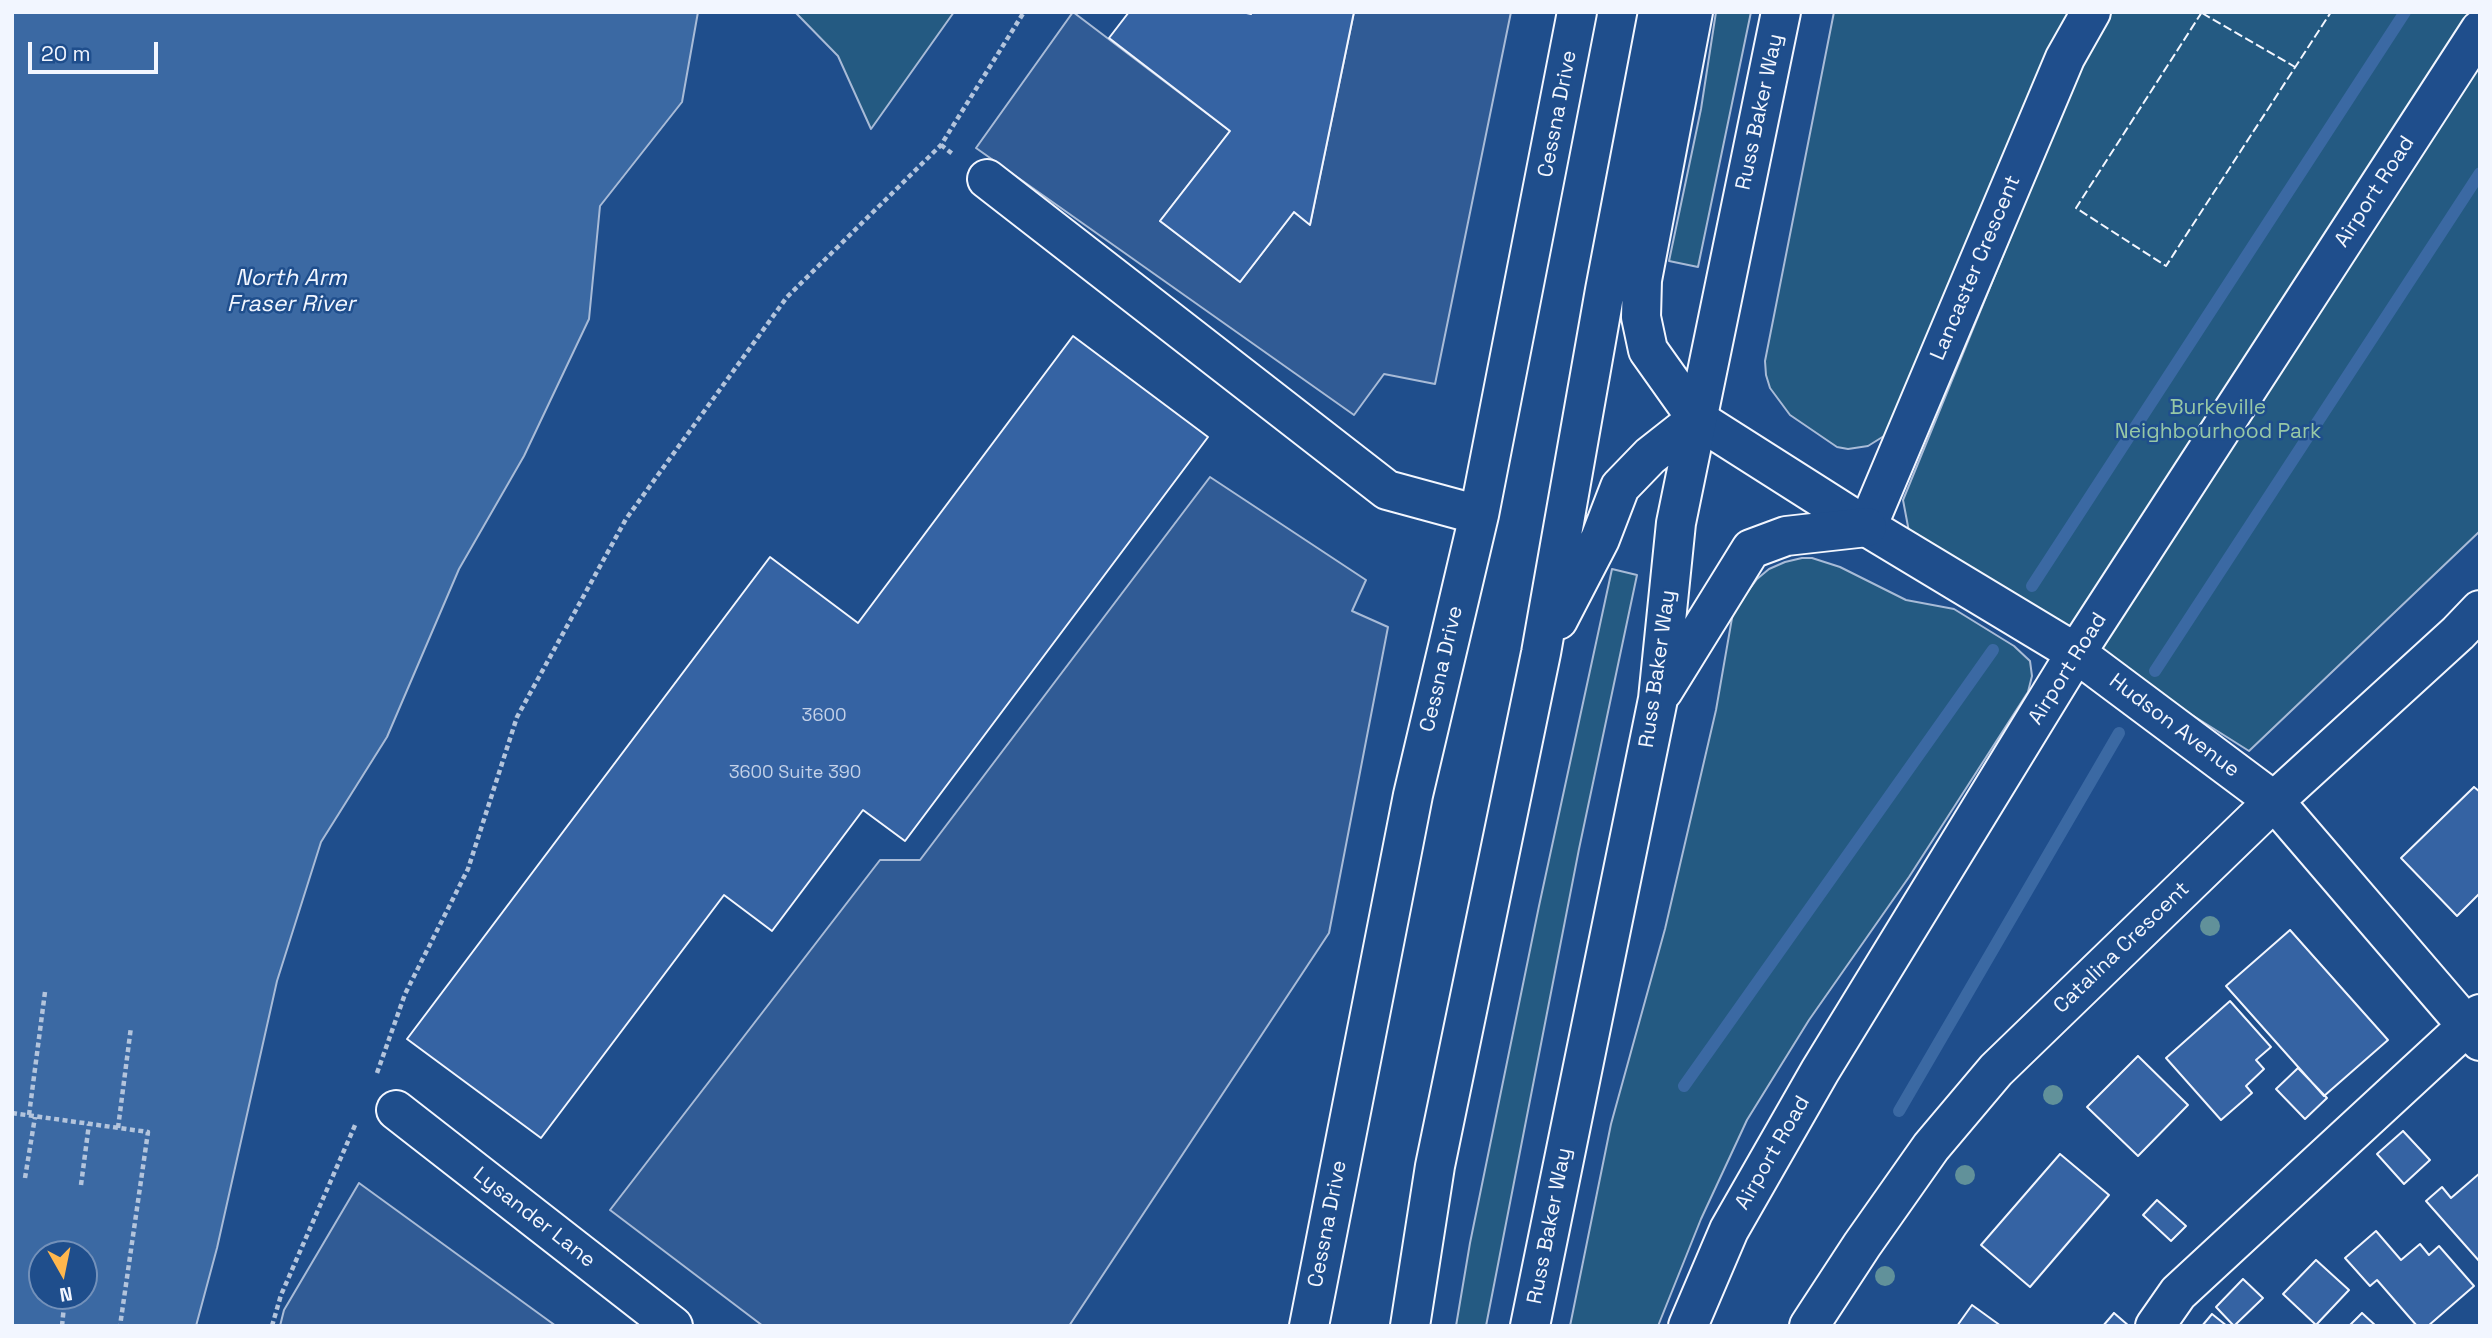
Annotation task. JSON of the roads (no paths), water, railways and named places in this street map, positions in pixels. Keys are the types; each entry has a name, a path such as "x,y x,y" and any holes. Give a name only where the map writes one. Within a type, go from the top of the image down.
{"street":[{"name":"Cessna Drive","path":"1308,1326 1413,795 1479,515 1577,12"},
{"path":"1410,1326 1435,1166 1541,653 1605,290 1658,12"},
{"path":"1541,653 1600,539 1620,486 1650,456 1697,419 1648,350 1641,317 1642,280 1693,12"},
{"name":"Russ Baker Way","path":"1530,1326 1658,699 1676,523 1781,12"},
{"name":"Lancaster Crescent","path":"1867,527 2065,58 2091,12"},
{"name":"Airport Road","path":"1688,1326 1729,1230 1820,1071 2076,653 2480,30"},
{"path":"987,179 1387,490 1479,515"},
{"name":"Hudson Avenue","path":"1697,419 1867,527 2076,653 2274,801 2475,1027"},
{"path":"1658,699 1751,549 1786,536 1867,527"},
{"name":"Catalina Crescent","path":"1809,1326 1931,1147 1996,1070 2274,801 2480,610"},
{"path":"2155,1326 2178,1293 2475,1027"},
{"name":"Lysander Lane","path":"396,1110 673,1326"}],"water":[{"name":"North Arm Fraser River","path":"12,12 698,12 682,102 600,206 589,319 524,456 459,569 387,737 321,842 277,981 217,1248 196,1326 12,1326"}],"waterway":[{"path":"2032,586 2405,12"},
{"path":"2155,671 2480,173"},
{"path":"1684,1086 1993,650"},
{"path":"1899,1111 2119,733"}],"park label":[{"name":"Burkeville Neighbourhood Park","path":"2218,420"}]}
